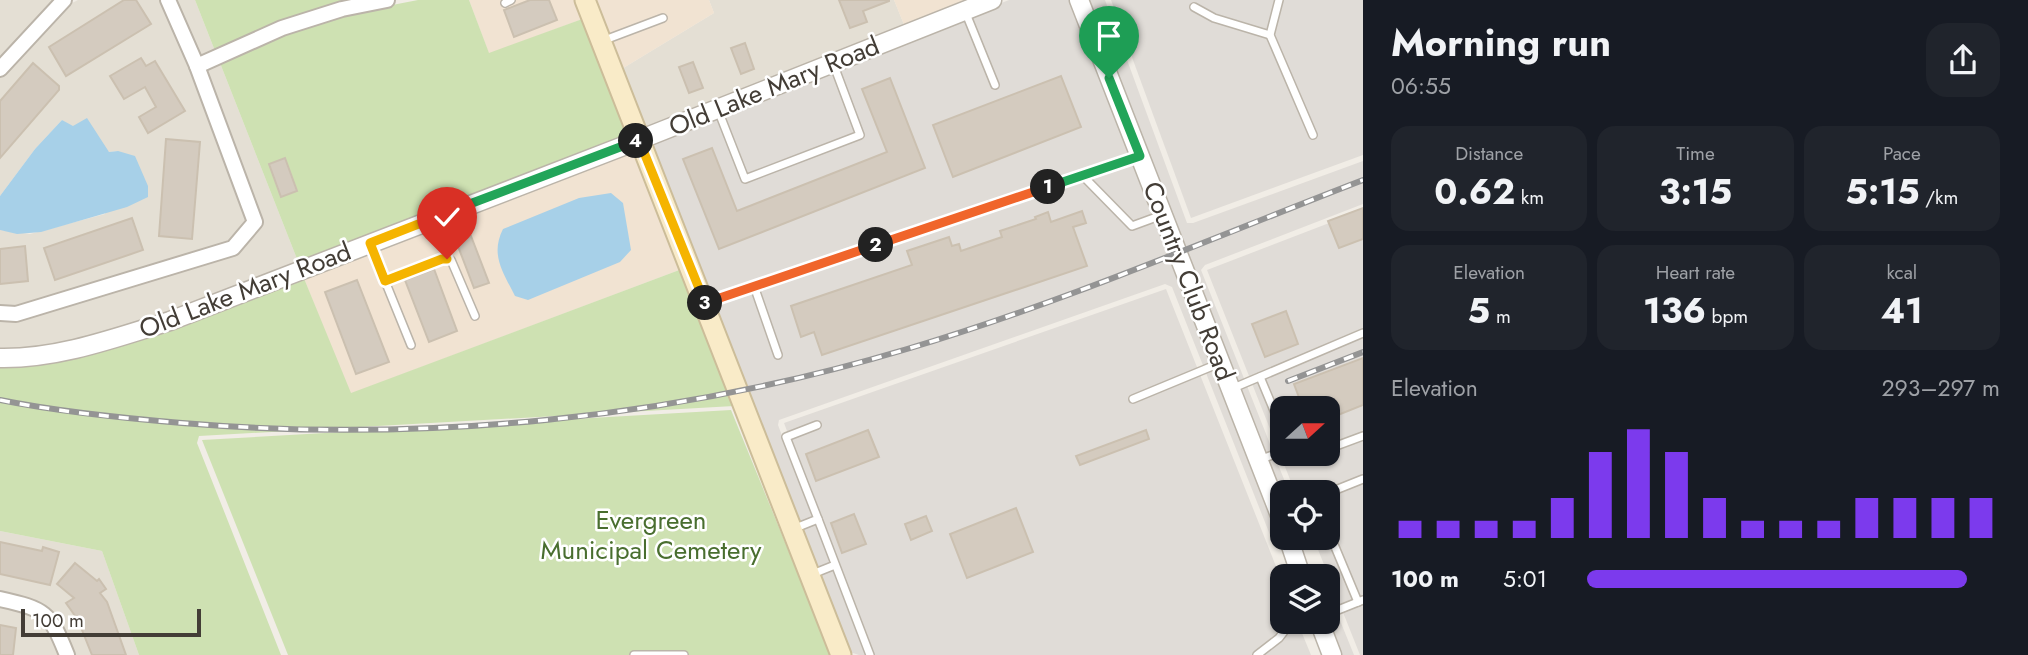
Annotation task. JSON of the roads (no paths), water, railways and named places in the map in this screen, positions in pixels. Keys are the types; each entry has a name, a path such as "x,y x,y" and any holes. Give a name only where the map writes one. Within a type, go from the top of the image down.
{"main road":[{"path":"585,0 841,655"}],"street":[{"path":"0,69 64,0"},
{"path":"0,313 16,314 233,248 255,222 197,66 168,0"},
{"path":"197,66 282,28 342,9 387,0"},
{"name":"Old Lake Mary Road","path":"0,358 58,352 103,342 170,321 992,0"},
{"name":"Country Club Road","path":"1079,0 1270,489"},
{"path":"0,599 29,606 50,618 66,655"},
{"path":"1324,634 1332,655"}],"lane":[{"path":"1279,0 1270,35 1313,135"},
{"path":"1194,7 1214,18 1270,35"},
{"path":"965,10 995,85"},
{"path":"601,41 663,18"},
{"path":"717,109 745,179 860,135 833,62"},
{"path":"704,304 1140,156"},
{"path":"1083,176 1132,226 1163,214"},
{"path":"370,243 411,345"},
{"path":"385,281 442,259 451,260 475,316"},
{"path":"754,286 778,355"},
{"path":"1231,390 1363,333"},
{"path":"1133,399 1221,363"},
{"path":"1260,377 1270,401"},
{"path":"817,425 786,438 870,655"},
{"path":"1340,445 1363,436"},
{"path":"1258,460 1270,456"},
{"path":"1340,488 1363,479"},
{"path":"792,529 818,519"},
{"path":"1337,550 1361,601 1340,609"},
{"path":"810,575 835,565"},
{"path":"1257,655 1282,634"},
{"path":"634,655 684,655"}],"water":[{"path":"87,118 109,152 118,151 135,156 148,186 148,197 127,207 41,232 17,234 0,230 0,196 35,149 62,120 73,126"},
{"path":"611,193 623,203 631,250 620,262 528,300 515,296 498,255 499,238 503,229 579,198"}],"railway":[{"path":"0,400 91,414 182,423 365,430 548,420 639,408 729,393 819,373 965,331 1080,291 1363,180"},
{"path":"1288,381 1363,352"}],"park label":[{"name":"Evergreen Municipal Cemetery","path":"651,535"}]}
